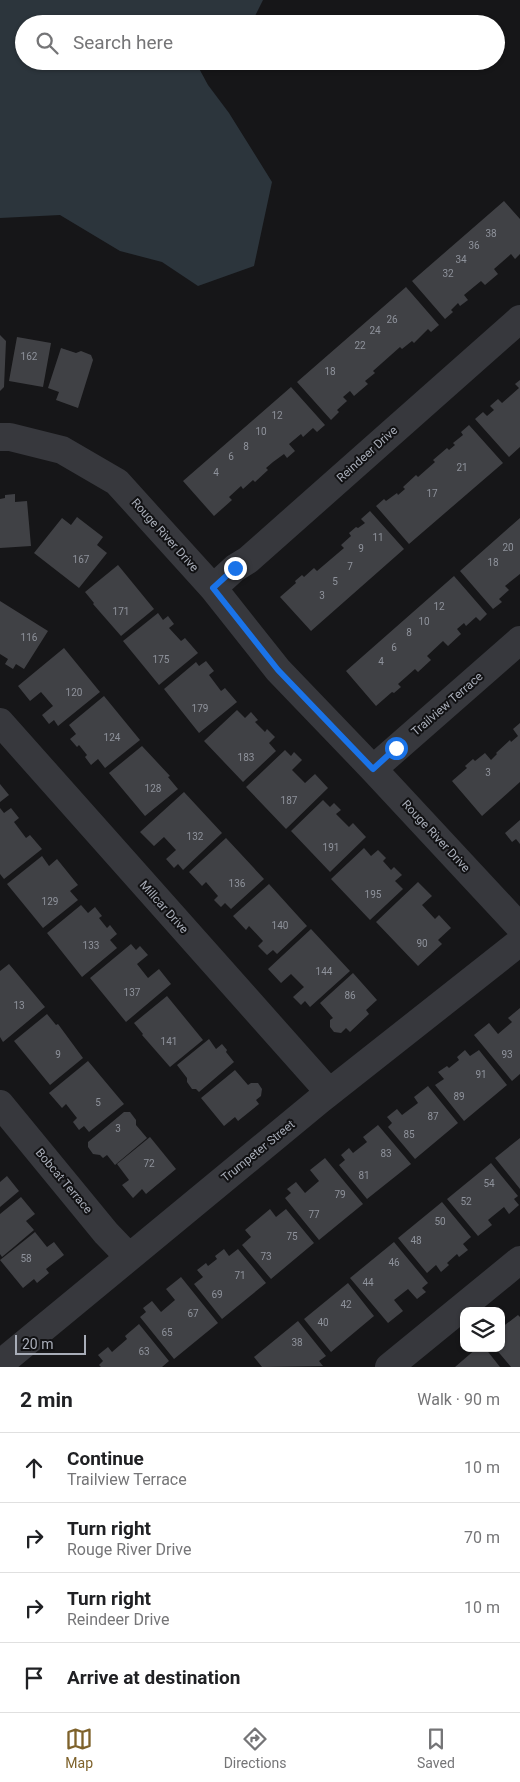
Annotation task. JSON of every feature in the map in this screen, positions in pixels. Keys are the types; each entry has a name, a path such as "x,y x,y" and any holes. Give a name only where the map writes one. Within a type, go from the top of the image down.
{"street":[{"name":"Reindeer Drive","path":"213,588 235,568 248,560 520,319"},
{"name":"Rouge River Drive","path":"0,437 10,437 62,450 117,482 213,588 278,670 520,927"},
{"name":"Trailview Terrace","path":"373,769 520,640"},
{"name":"Millcar Drive","path":"0,722 329,1092"},
{"name":"Trumpeter Street","path":"0,1364 329,1092 520,942"},
{"name":"Bobcat Terrace","path":"0,1104 106,1233 129,1257"},
{"path":"389,1367 520,1260"}],"shaded area":[{"path":"0,0 263,0 256,15 15,15 15,70 200,70 272,182 254,266 198,286 162,262 120,251 60,215 0,218"}],"building":[{"path":"504,201 520,219 520,254 515,259 511,254 494,269 498,274 485,285 481,281 464,295 468,300 460,306 458,303 451,310 453,312 445,319 412,281"},
{"path":"406,287 439,325 431,332 428,329 414,343 412,341 402,349 400,347 373,371 375,373 365,381 368,384 354,396 350,391 343,397 347,401 337,410 339,412 331,420 297,382"},
{"path":"0,335 6,341 4,387 0,391"},
{"path":"17,337 51,343 43,387 9,381"},
{"path":"61,348 76,353 81,351 91,355 93,360 78,408 56,400 59,392 48,388"},
{"path":"520,380 520,447 509,457 475,419 483,412 487,416 494,410 490,406 498,399 502,403 519,388 515,384"},
{"path":"291,387 325,425 317,432 313,428 303,437 301,434 289,444 295,451 287,458 284,454 273,462 266,468 268,470 255,482 253,480 243,489 241,486 229,497 232,500 214,516 183,481"},
{"path":"469,425 503,463 409,544 376,506 384,499 386,501 405,489 403,487 416,475 418,477 435,462 433,460 447,448 449,450 455,445 453,443 463,435 461,432"},
{"path":"15,494 15,502 27,501 31,546 0,548 0,499 5,498 5,495"},
{"path":"370,511 404,549 311,631 280,597 302,575 304,577 314,568 317,571 344,548 341,545 351,536 349,533 365,523 361,519"},
{"path":"77,517 103,537 97,545 107,553 79,588 34,553 62,518 71,525"},
{"path":"520,518 520,574 505,586 509,590 499,599 502,602 493,609 460,571"},
{"path":"118,565 154,609 121,636 85,592"},
{"path":"454,576 487,614 480,621 476,617 466,626 464,623 457,629 461,634 448,646 443,641 427,656 431,660 418,672 415,669 398,684 401,687 376,706 346,671"},
{"path":"0,601 48,631 24,669 16,664 13,669 5,664 8,659 0,654"},
{"path":"158,613 163,620 168,616 174,624 169,628 181,641 185,638 198,653 159,685 123,641"},
{"path":"64,648 100,692 58,726 54,720 49,724 42,715 53,706 41,692 30,701 18,686"},
{"path":"206,661 214,671 209,675 221,691 225,688 237,702 199,733 164,689 196,662 199,666"},
{"path":"104,696 140,740 105,768 98,759 91,765 85,757 87,755 79,745 77,747 70,739 76,734 69,725"},
{"path":"237,710 245,718 251,712 258,720 255,722 265,732 267,729 275,737 269,743 276,751 243,782 204,741"},
{"path":"520,723 520,782 482,816 452,781 467,768 465,766 473,759 475,761 485,753 491,760 510,740 511,742 518,736 513,729"},
{"path":"142,746 170,776 168,777 178,789 145,816 109,773"},
{"path":"285,750 291,756 294,752 302,760 292,770 305,783 315,774 328,788 286,829 246,787"},
{"path":"0,784 9,795 0,802"},
{"path":"184,792 222,833 183,870 178,864 174,868 166,859 176,850 164,837 154,846 140,832"},
{"path":"323,800 330,807 334,803 341,810 336,814 349,827 353,823 366,837 330,872 291,831"},
{"path":"0,808 4,813 11,808 19,818 14,822 26,838 30,835 42,849 4,879 0,874"},
{"path":"520,820 520,844 516,839 512,842 505,833"},
{"path":"226,838 264,879 231,909 225,903 221,907 214,900 218,896 206,882 202,886 189,872"},
{"path":"364,848 371,856 378,850 386,858 383,861 391,870 394,867 402,875 395,881 403,889 370,920 331,879"},
{"path":"42,856 49,866 57,859 78,885 70,891 78,900 43,928 7,884"},
{"path":"418,882 432,896 422,905 435,919 439,915 451,928 438,940 442,944 418,966 376,922"},
{"path":"269,884 307,926 277,954 273,950 267,955 258,946 263,941 249,926 246,930 233,916"},
{"path":"81,905 88,913 95,907 102,916 99,918 107,928 110,925 117,934 110,940 117,948 82,977 47,933"},
{"path":"311,929 350,971 310,1007 305,1001 301,1005 293,997 304,987 291,974 281,983 268,969"},
{"path":"131,944 136,950 140,946 148,955 137,964 148,978 159,969 171,984 126,1022 90,978"},
{"path":"9,964 45,1007 3,1042 0,1037 0,971"},
{"path":"353,973 377,1000 366,1010 369,1014 350,1032 346,1028 341,1033 334,1032 330,1027 330,1020 333,1018 320,1003"},
{"path":"167,996 203,1040 170,1067 134,1023"},
{"path":"520,1008 520,1074 512,1081 474,1035 489,1023 498,1034 512,1022 508,1018"},
{"path":"47,1014 56,1025 58,1024 83,1058 50,1085 14,1041"},
{"path":"209,1039 216,1049 222,1044 234,1062 199,1092 196,1089 192,1089 187,1082 187,1078 177,1065"},
{"path":"465,1050 470,1056 479,1050 507,1085 464,1121 435,1085 444,1079 438,1072 447,1066 449,1068 459,1060 457,1057"},
{"path":"88,1061 124,1104 89,1132 84,1126 79,1130 73,1122 77,1118 66,1104 62,1108 49,1093"},
{"path":"235,1070 248,1085 258,1083 262,1089 261,1096 256,1100 259,1104 238,1121 235,1117 224,1126 201,1098"},
{"path":"428,1086 458,1123 415,1159 388,1127 392,1123 387,1117 397,1109 402,1115 418,1103 414,1097"},
{"path":"124,1112 130,1112 136,1120 136,1125 147,1138 115,1165 107,1155 103,1158 100,1155 93,1154 88,1147 88,1142"},
{"path":"378,1125 411,1164 367,1199 339,1165 345,1160 341,1155 349,1148 353,1153 367,1142 363,1137"},
{"path":"150,1137 176,1169 146,1194 142,1189 133,1198 122,1185 129,1180 117,1164"},
{"path":"520,1138 520,1189 495,1158"},
{"path":"325,1158 363,1204 319,1240 285,1198 291,1193 287,1189 296,1182 305,1193 319,1181 310,1170"},
{"path":"491,1163 518,1196 514,1199 519,1205 509,1214 504,1207 488,1220 492,1225 478,1236 447,1199"},
{"path":"7,1176 19,1191 0,1207 0,1182"},
{"path":"21,1197 35,1214 26,1221 34,1230 2,1257 0,1254 0,1214"},
{"path":"442,1202 471,1237 463,1244 468,1250 459,1257 457,1254 441,1272 436,1265 427,1273 398,1238"},
{"path":"270,1209 276,1217 286,1209 314,1243 271,1279 242,1245 251,1237 245,1230"},
{"path":"35,1232 47,1247 54,1242 64,1255 46,1269 49,1273 37,1283 34,1279 23,1288 0,1260"},
{"path":"394,1242 428,1283 422,1288 426,1292 417,1299 408,1289 394,1300 403,1311 388,1323 350,1278"},
{"path":"224,1249 229,1256 238,1249 266,1283 222,1319 194,1284 203,1277 197,1270 206,1263 208,1266 217,1259 215,1256"},
{"path":"181,1277 218,1323 174,1359 140,1317 146,1312 143,1308 152,1301 161,1312 175,1300 166,1289"},
{"path":"348,1283 374,1316 331,1352 304,1319"},
{"path":"518,1315 520,1317 520,1367 511,1367 498,1352 505,1352 505,1325"},
{"path":"298,1321 326,1356 319,1361 323,1366 262,1367 254,1357"},
{"path":"139,1324 169,1361 162,1367 101,1367 99,1365 103,1361 98,1355 108,1347 112,1352 127,1339 125,1336"},
{"path":"472,1352 488,1352 500,1367 455,1367"}],"route":[{"path":"235,568 213,588 278,670 373,769 396,748"}]}
